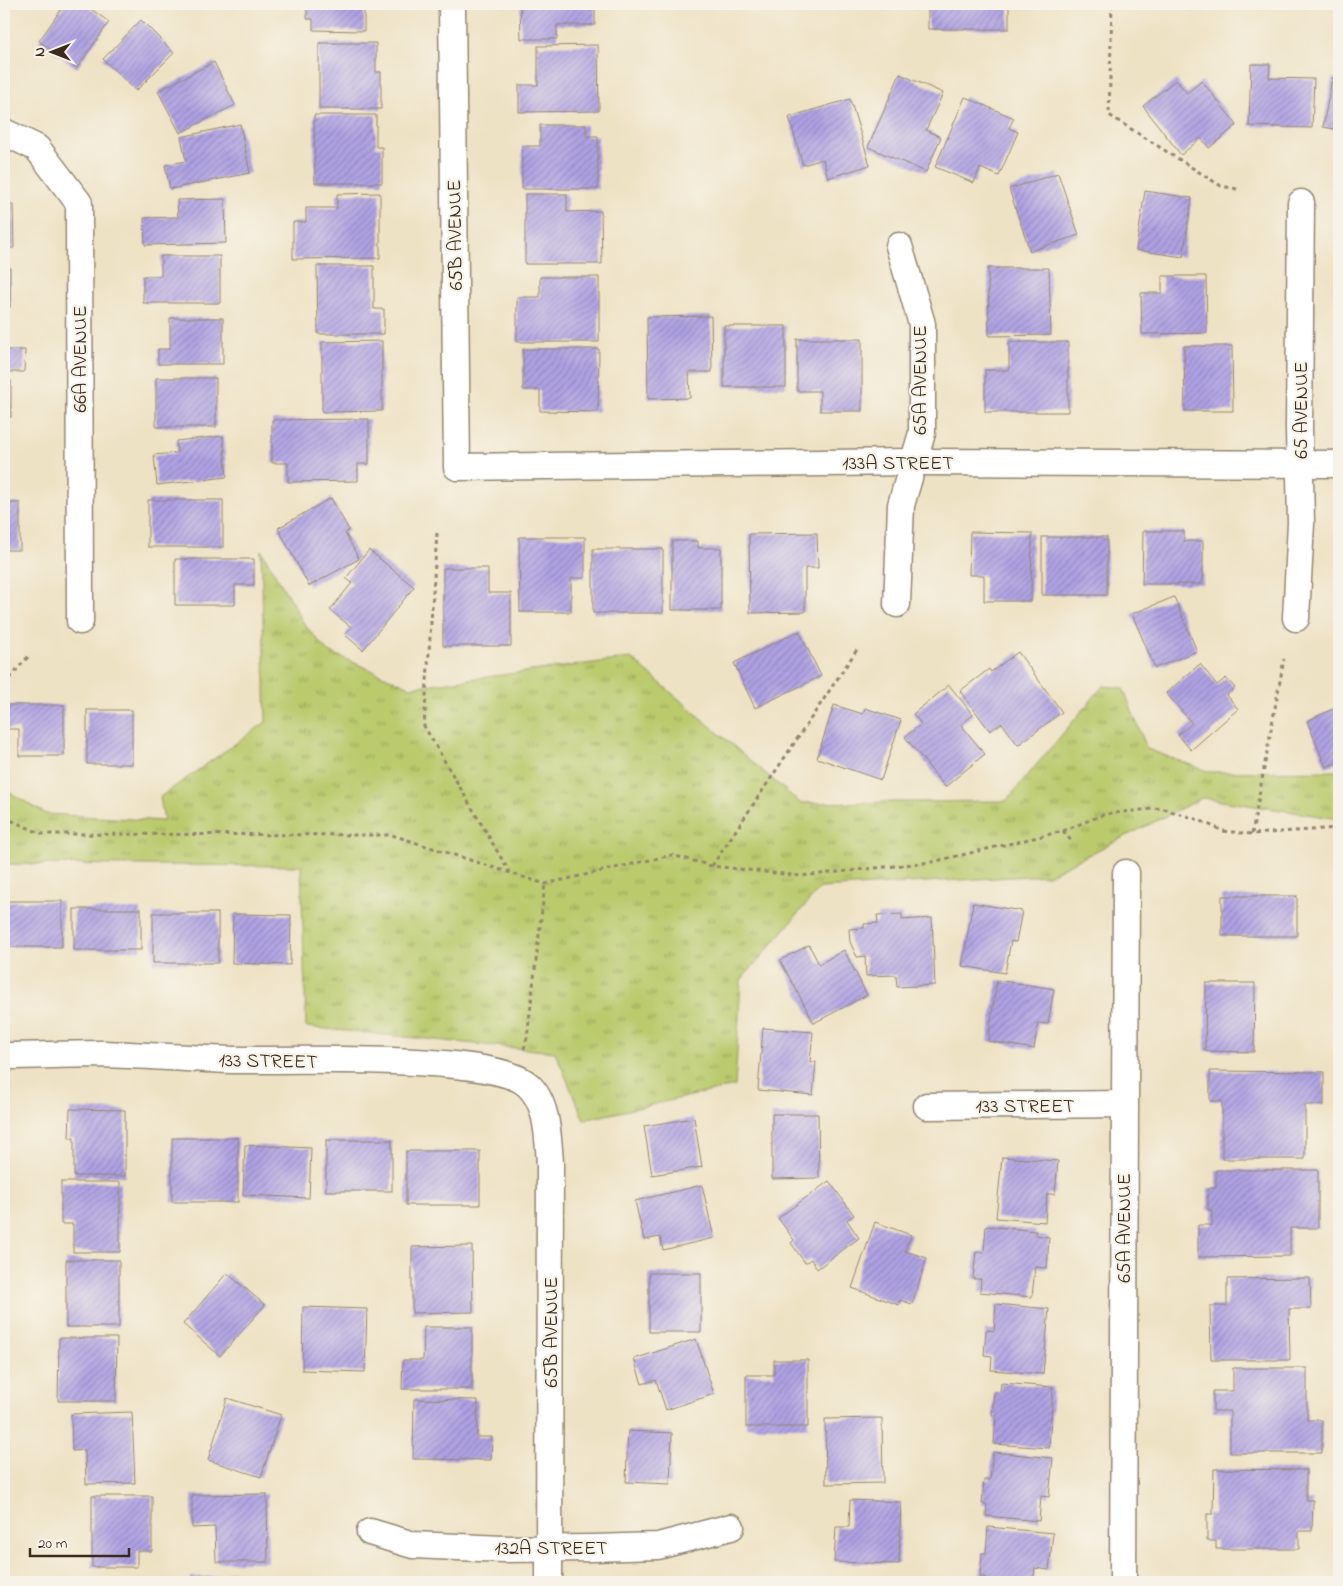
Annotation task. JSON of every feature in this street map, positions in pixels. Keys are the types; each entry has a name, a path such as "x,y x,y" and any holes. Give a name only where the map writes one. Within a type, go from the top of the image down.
{"street":[{"name":"65B AVENUE","path":"452,4 456,467"},
{"name":"66A AVENUE","path":"4,132 38,148 79,203 80,620"},
{"name":"65 AVENUE","path":"1296,618 1301,523 1301,203"},
{"name":"65A AVENUE","path":"897,604 901,505 922,433 922,324 899,246"},
{"name":"133A STREET","path":"456,467 915,462 1339,464"},
{"name":"65A AVENUE","path":"1123,1582 1126,873"},
{"name":"133 STREET","path":"4,1056 102,1054 234,1060 376,1061 495,1070 515,1076 529,1085"},
{"name":"65B AVENUE","path":"529,1085 544,1114 550,1163 549,1582"},
{"name":"133 STREET","path":"927,1106 1124,1104"},
{"name":"132A STREET","path":"370,1532 413,1545 549,1548 658,1546 731,1527"}],"path":[{"path":"1112,4 1109,115 1221,186 1237,189"},
{"path":"437,533 424,726 510,873"},
{"path":"712,866 858,648"},
{"path":"4,684 28,656"},
{"path":"1252,834 1284,659"},
{"path":"4,817 42,834 392,836 545,884 672,855 712,866 801,876 932,862 1063,832 1105,814 1161,808 1199,820 1223,831 1252,834 1339,828"},
{"path":"1063,832 1072,843"},
{"path":"524,1049 527,1038 545,884"}],"green space":[{"path":"261,550 305,625 327,651 410,687 631,658 800,803 1006,801 1103,686 1123,688 1147,749 1210,772 1339,771 1339,819 1202,798 1048,875 820,888 741,980 735,1086 584,1120 555,1052 306,1027 301,866 4,864 4,789 46,814 164,821 160,797 266,722"}],"building":[{"path":"65,4 84,4 109,22 77,68 39,41"},
{"path":"307,4 364,4 364,31 313,30 313,19 307,19"},
{"path":"520,4 595,4 595,25 557,25 557,39 521,39"},
{"path":"928,4 1009,4 1009,29 928,29"},
{"path":"141,20 174,53 136,91 103,59"},
{"path":"319,43 376,43 376,72 381,72 381,109 319,109"},
{"path":"598,45 599,111 519,112 519,85 538,85 538,46"},
{"path":"214,62 235,105 180,133 158,91"},
{"path":"1251,64 1270,64 1269,78 1314,79 1312,128 1249,126"},
{"path":"900,74 943,93 926,130 941,137 926,172 868,147"},
{"path":"1332,78 1339,79 1339,130 1323,127"},
{"path":"1176,80 1187,93 1202,81 1237,125 1209,148 1201,138 1181,155 1143,106"},
{"path":"965,97 1014,118 1009,128 1018,132 999,176 980,168 974,183 935,167"},
{"path":"850,99 870,165 828,178 823,159 803,165 789,117"},
{"path":"314,115 376,115 376,147 382,147 382,183 315,183"},
{"path":"240,124 250,173 170,189 165,165 186,161 181,137"},
{"path":"540,125 586,125 586,136 598,136 598,189 522,189 522,146 540,146"},
{"path":"1058,173 1079,235 1030,251 1009,189"},
{"path":"1145,191 1192,198 1183,257 1136,250"},
{"path":"380,193 380,258 293,259 293,222 306,222 306,208 337,208 337,194"},
{"path":"525,194 567,194 567,212 601,211 602,264 525,264"},
{"path":"225,199 226,243 145,245 144,218 178,217 177,200"},
{"path":"4,205 13,205 14,248 4,248"},
{"path":"161,256 220,256 220,303 143,303 143,276 161,276"},
{"path":"317,266 374,266 374,309 384,309 384,334 318,334"},
{"path":"4,268 10,268 10,307 4,307"},
{"path":"988,268 1049,268 1051,335 989,336"},
{"path":"1162,276 1206,276 1207,333 1142,334 1141,293 1162,293"},
{"path":"540,277 599,277 599,342 517,342 517,297 540,297"},
{"path":"711,316 712,372 689,372 690,398 648,399 647,317"},
{"path":"170,318 223,318 223,364 158,364 158,349 170,349"},
{"path":"724,326 786,326 786,387 724,387"},
{"path":"797,339 862,339 862,411 820,411 820,391 797,391"},
{"path":"382,341 382,411 322,412 322,342"},
{"path":"1009,342 1068,342 1068,412 985,412 985,370 1009,370"},
{"path":"1184,346 1232,346 1233,411 1185,411"},
{"path":"523,349 599,349 598,412 540,411 540,390 523,390"},
{"path":"4,350 25,350 24,372 4,372"},
{"path":"156,378 216,378 216,427 156,427"},
{"path":"4,381 11,381 11,417 4,417"},
{"path":"369,419 369,464 358,464 358,481 288,482 288,463 272,463 272,420"},
{"path":"223,436 227,477 157,485 154,455 177,453 176,441"},
{"path":"4,452 6,452 6,496 4,496"},
{"path":"331,498 349,530 345,533 359,559 309,586 278,528"},
{"path":"148,500 223,500 223,547 148,547"},
{"path":"4,503 20,503 20,550 4,550"},
{"path":"1143,531 1184,531 1184,541 1203,541 1203,584 1142,584"},
{"path":"970,532 1032,533 1031,601 984,601 984,575 969,575"},
{"path":"817,533 818,568 805,568 805,612 750,613 749,534"},
{"path":"519,537 585,537 585,578 571,578 571,612 520,612"},
{"path":"1042,537 1107,537 1107,595 1042,595"},
{"path":"672,541 698,541 698,548 721,548 721,610 672,610"},
{"path":"593,549 663,549 663,613 593,613"},
{"path":"369,550 414,587 363,650 345,635 351,627 330,610 352,583 346,578"},
{"path":"175,559 254,559 254,585 235,585 235,605 175,605"},
{"path":"443,568 488,568 488,593 511,593 511,646 443,646"},
{"path":"1174,597 1197,651 1155,668 1132,614"},
{"path":"799,631 821,676 755,708 734,663"},
{"path":"1018,652 1062,712 1018,745 1002,723 990,731 960,691 989,669 991,672"},
{"path":"1200,664 1217,685 1226,678 1235,688 1227,695 1238,709 1191,750 1178,735 1192,723 1166,693"},
{"path":"949,685 973,715 961,725 985,754 945,787 905,737 921,724 913,714"},
{"path":"4,705 64,705 64,756 19,756 19,729 4,729"},
{"path":"834,705 863,714 865,708 901,720 881,780 817,758"},
{"path":"1335,708 1336,711 1339,710 1339,762 1326,767 1307,721"},
{"path":"87,710 132,710 132,764 87,764"},
{"path":"1222,896 1297,896 1297,936 1222,936"},
{"path":"4,901 62,901 62,947 4,947"},
{"path":"973,903 1022,911 1016,942 1011,941 1005,973 962,966"},
{"path":"74,909 141,909 141,950 74,950"},
{"path":"153,913 218,913 218,963 153,963"},
{"path":"233,914 291,915 290,965 232,963"},
{"path":"902,914 902,920 932,918 935,985 897,987 896,975 866,976 865,956 857,957 850,942 849,929 864,928 864,924 878,923 877,915"},
{"path":"809,945 819,964 844,950 867,995 814,1023 780,960"},
{"path":"997,980 1054,989 1048,1024 1038,1023 1034,1049 988,1041"},
{"path":"1206,983 1255,983 1254,1052 1205,1051"},
{"path":"763,1028 813,1032 810,1062 816,1062 813,1095 758,1090"},
{"path":"1210,1071 1324,1072 1324,1105 1305,1105 1305,1159 1222,1159 1222,1101 1210,1101"},
{"path":"70,1109 125,1110 125,1176 74,1176 74,1138 69,1138"},
{"path":"772,1114 818,1114 819,1178 772,1179"},
{"path":"694,1118 702,1167 652,1175 644,1126"},
{"path":"172,1138 238,1138 238,1202 172,1202"},
{"path":"326,1140 392,1140 392,1191 326,1191"},
{"path":"245,1145 311,1148 309,1198 243,1195"},
{"path":"406,1151 480,1151 480,1205 406,1205"},
{"path":"1002,1157 1058,1161 1055,1194 1047,1194 1045,1222 996,1218"},
{"path":"1216,1170 1318,1170 1318,1228 1290,1228 1290,1256 1198,1257 1198,1225 1212,1225 1212,1210 1208,1210 1208,1188 1216,1188"},
{"path":"829,1181 854,1215 847,1220 859,1238 817,1269 811,1259 805,1263 791,1243 794,1240 778,1218"},
{"path":"61,1182 120,1182 120,1252 73,1252 73,1224 61,1224"},
{"path":"702,1185 714,1238 663,1250 660,1237 644,1240 635,1201"},
{"path":"875,1222 911,1235 905,1251 927,1258 912,1304 900,1300 899,1305 852,1288"},
{"path":"986,1226 1036,1231 1035,1235 1049,1237 1047,1268 1035,1267 1032,1297 980,1292 981,1279 973,1279 976,1252 984,1252"},
{"path":"472,1246 473,1312 412,1313 412,1247"},
{"path":"66,1260 119,1260 119,1327 66,1327"},
{"path":"227,1273 265,1305 220,1356 183,1324"},
{"path":"649,1273 701,1273 701,1332 649,1332"},
{"path":"1310,1278 1311,1309 1289,1309 1290,1360 1211,1360 1210,1306 1227,1306 1227,1279"},
{"path":"996,1304 1049,1309 1043,1374 991,1370 992,1356 984,1355 986,1330 994,1331"},
{"path":"303,1307 367,1309 365,1372 302,1370"},
{"path":"424,1327 472,1327 472,1389 402,1389 403,1360 423,1360"},
{"path":"59,1338 117,1338 116,1401 58,1401"},
{"path":"696,1339 714,1394 666,1410 656,1380 642,1384 634,1359"},
{"path":"774,1360 808,1360 808,1427 746,1427 746,1375 774,1375"},
{"path":"1233,1368 1307,1368 1307,1420 1322,1420 1322,1453 1230,1453 1230,1411 1213,1411 1213,1391 1233,1391"},
{"path":"1001,1383 1053,1387 1049,1448 994,1444 996,1415 992,1415 994,1392 1000,1392"},
{"path":"227,1398 281,1415 261,1477 208,1460"},
{"path":"414,1399 478,1400 477,1437 492,1437 491,1460 413,1459"},
{"path":"132,1412 135,1483 86,1484 85,1450 72,1451 71,1414"},
{"path":"882,1418 883,1483 826,1484 825,1419"},
{"path":"628,1431 672,1433 670,1484 626,1482"},
{"path":"993,1452 1053,1458 1049,1497 1041,1496 1039,1521 986,1516 987,1504 982,1504 984,1480 990,1480"},
{"path":"1214,1469 1306,1470 1306,1500 1313,1500 1312,1531 1299,1531 1299,1549 1216,1549 1216,1541 1207,1541 1207,1514 1213,1514"},
{"path":"267,1494 268,1562 216,1562 215,1527 192,1528 192,1495"},
{"path":"92,1496 152,1496 152,1551 137,1551 137,1567 92,1567"},
{"path":"850,1500 901,1502 899,1564 834,1562 836,1527 849,1527"},
{"path":"988,1527 1053,1533 1049,1570 1035,1568 1033,1582 985,1582 985,1577 980,1577 982,1553 986,1553"},
{"path":"240,1576 241,1582 191,1582 191,1577"}]}
